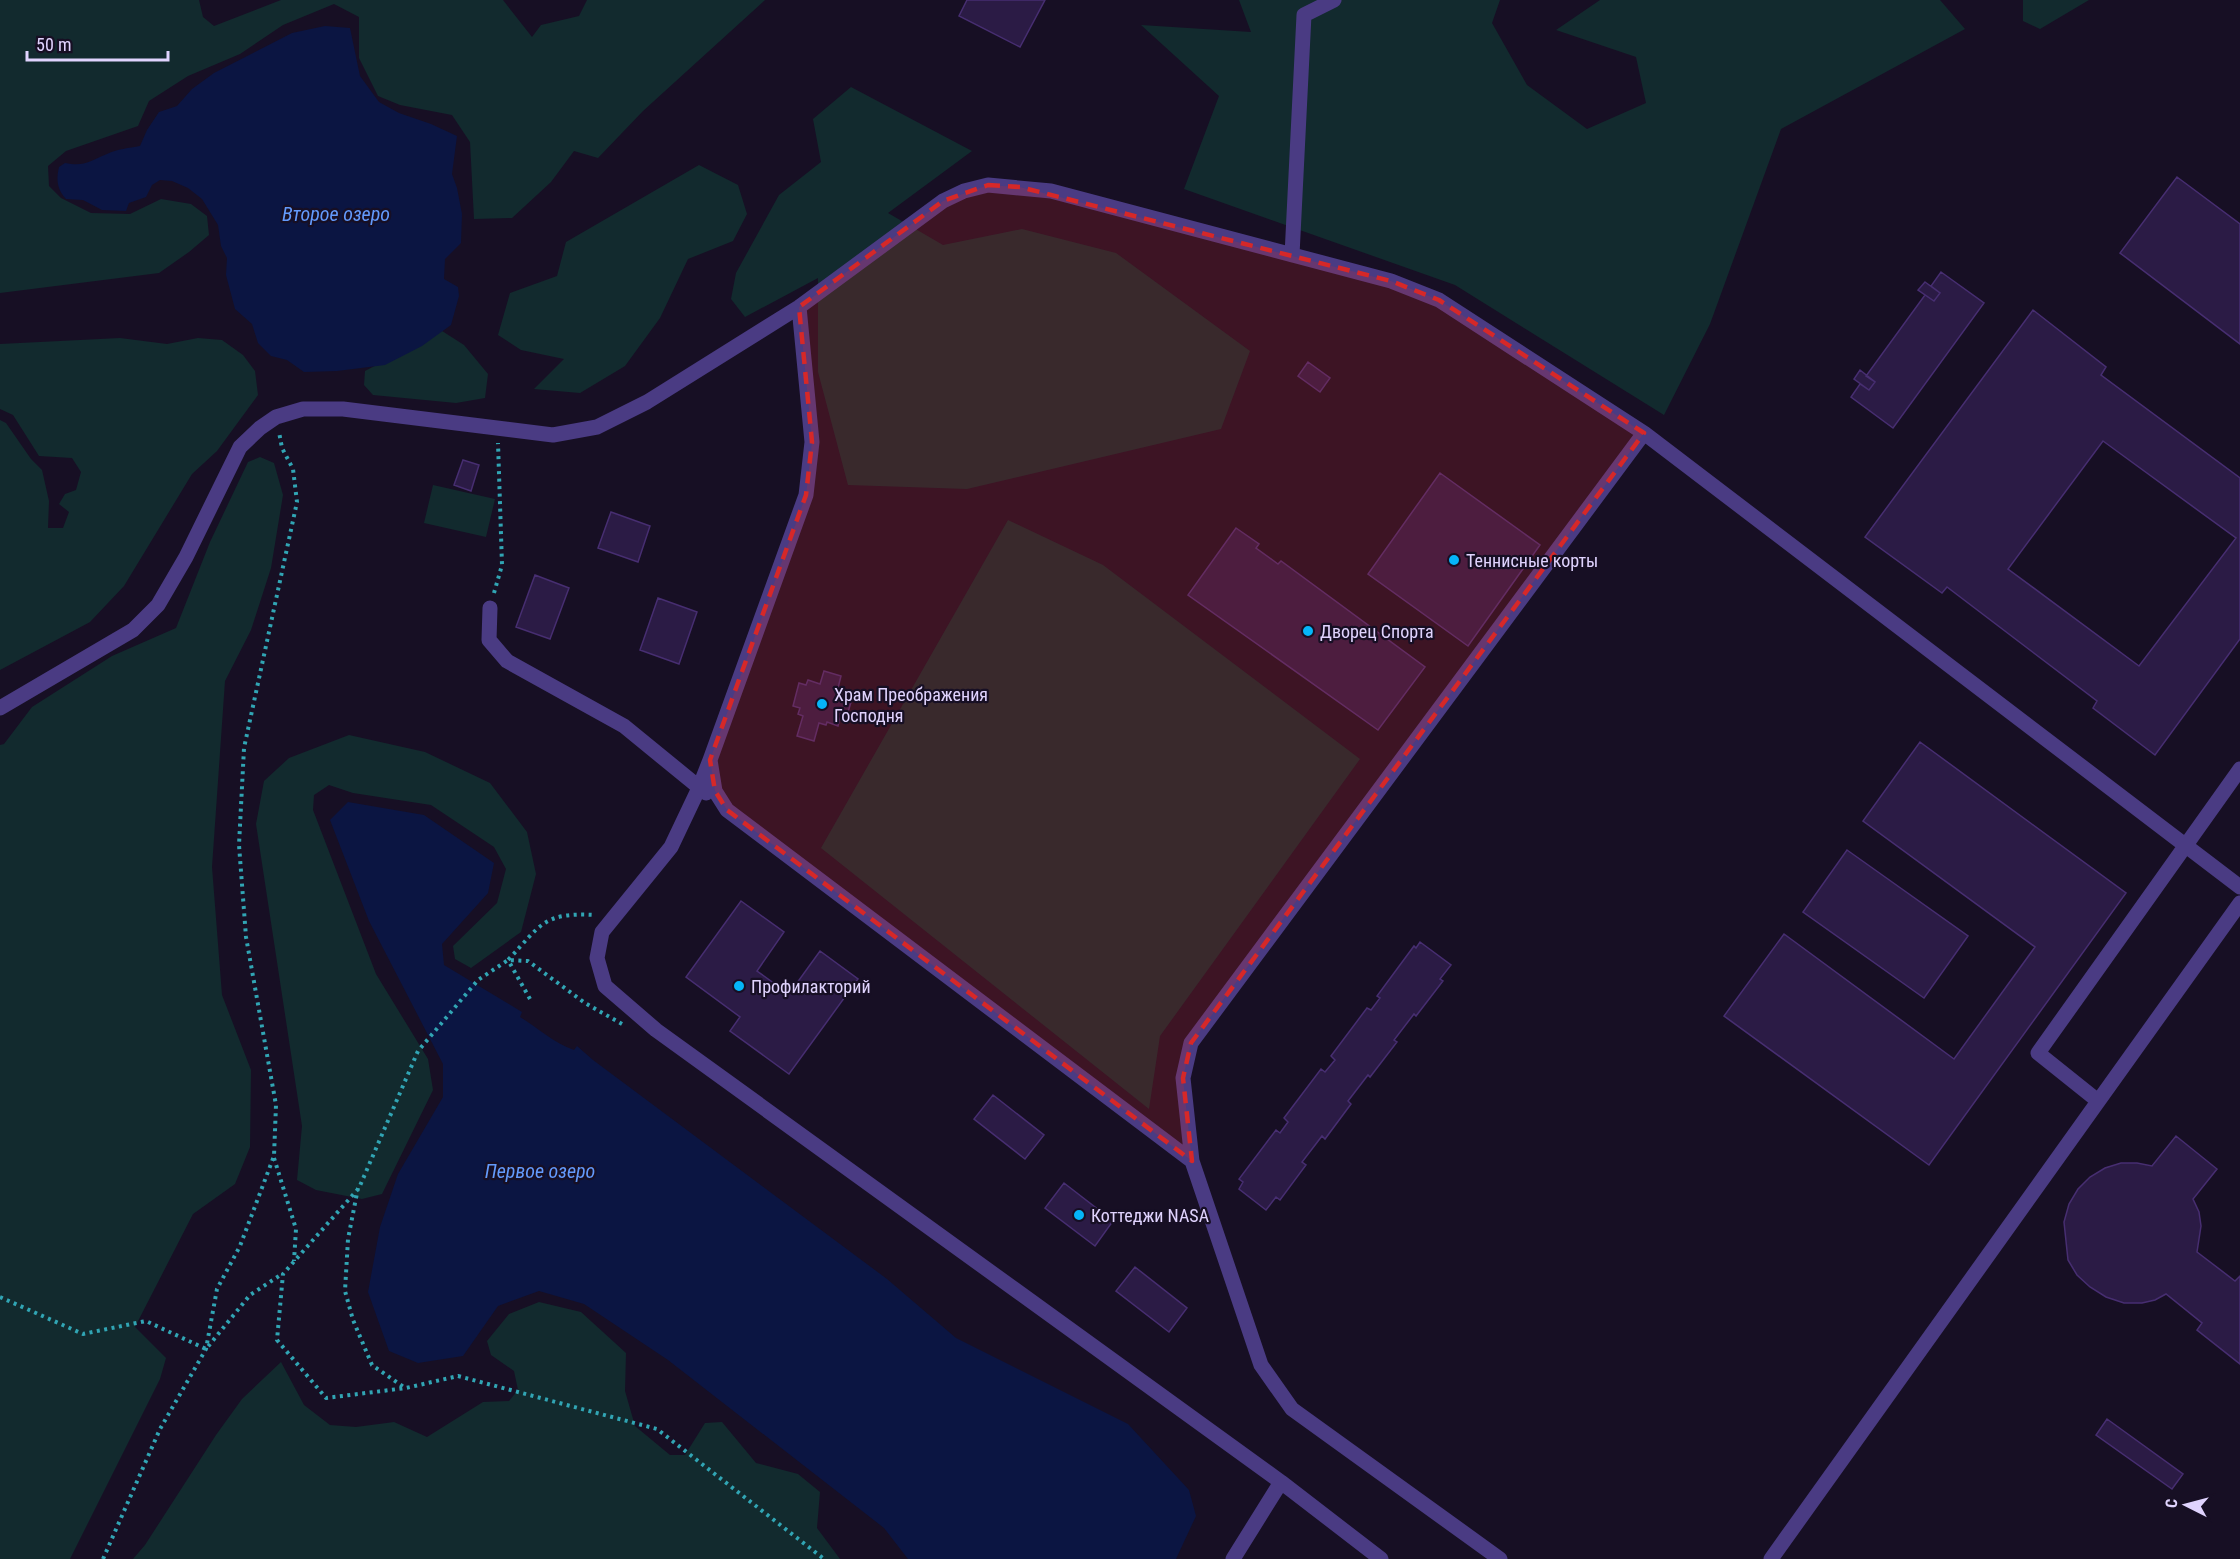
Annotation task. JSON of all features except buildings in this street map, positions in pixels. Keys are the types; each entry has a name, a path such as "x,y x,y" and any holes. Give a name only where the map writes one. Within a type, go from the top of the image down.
{"street":[{"path":"1292,255 1304,15 1334,0"},
{"path":"0,708 133,630 158,605 186,557 240,447 276,417 303,409 343,409 553,435 597,427 646,402 799,307 943,201 964,191 988,185 1051,191 1391,281 1438,300 1644,433 2240,887"},
{"path":"799,307 812,441 806,495 699,788 671,847 602,932 597,958 605,986 656,1030 1281,1482 1381,1559"},
{"path":"1500,1559 1292,1409 1261,1365 1192,1161 1183,1078 1191,1043 1644,433"},
{"path":"490,608 489,640 507,661 624,726 727,810 1192,1161"},
{"path":"710,760 715,791 727,810"},
{"path":"2098,1101 2038,1053 2240,769"},
{"path":"1771,1559 2240,903"},
{"path":"1233,1559 1281,1482"}],"path":[{"path":"206,1349 217,1289 240,1246 274,1156 276,1105 246,937 239,845 244,748 297,502 293,469 282,448 276,417"},
{"path":"490,608 502,565 497,428"},
{"path":"406,1388 372,1365 353,1320 345,1291 348,1239 358,1188 418,1051 478,980 508,960 546,920 570,913 615,916"},
{"path":"508,960 530,999"},
{"path":"508,960 528,961 585,1003 628,1028"},
{"path":"274,1156 296,1229 294,1262"},
{"path":"103,1559 160,1429 206,1349 250,1295 283,1274 358,1188"},
{"path":"283,1274 277,1340 326,1398 406,1388 458,1376 657,1429 824,1559"},
{"path":"0,1297 83,1334 146,1321 206,1349"}],"highlighted area":[{"path":"988,185 1020,187 1391,281 1439,300 1644,433 1191,1043 1183,1078 1192,1161 727,810 715,791 710,760 806,495 812,442 799,307 943,201"}],"green space":[{"path":"0,0 199,0 203,17 214,26 281,0 503,0 532,37 541,25 579,16 587,0 765,0 643,111 598,158 574,151 551,182 512,218 474,219 470,142 452,115 400,105 378,96 359,58 359,17 334,4 283,25 240,54 188,76 149,101 138,126 66,151 48,166 49,186 61,198 91,213 130,214 161,199 191,204 207,216 209,235 159,273 0,293"},
{"path":"1239,0 1500,0 1492,23 1527,85 1587,129 1646,103 1636,57 1556,30 1600,0 1940,0 1965,29 1781,129 1710,324 1664,415 1455,285 1184,189 1219,96 1141,25 1251,32"},
{"path":"2023,0 2089,0 2040,29 2023,21"},
{"path":"851,87 972,151 888,213 943,245 1022,229 1116,253 1250,351 1221,429 967,489 848,485 818,372 818,278 745,317 731,299 736,273 779,195 821,162 813,119"},
{"path":"699,165 738,185 747,214 733,241 688,259 660,318 625,366 580,393 534,389 564,359 521,350 498,335 510,293 557,276 566,242"},
{"path":"439,329 464,345 488,374 485,398 456,403 373,395 364,385 365,371 411,347"},
{"path":"120,338 167,344 198,338 222,340 243,355 255,371 258,395 217,451 192,474 124,586 90,622 0,670 0,420 6,423 31,459 42,470 49,501 48,528 63,528 69,512 59,504 65,494 76,490 81,472 72,458 39,456 13,415 0,409 0,344"},
{"path":"260,457 274,463 283,495 271,568 251,630 225,681 212,867 222,995 251,1070 250,1147 235,1184 193,1214 135,1327 166,1358 160,1379 70,1559 0,1559 0,745 4,744 32,707 112,656 176,628 210,542 248,462"},
{"path":"433,485 495,499 486,537 424,523"},
{"path":"1008,520 1103,565 1360,759 1160,1036 1149,1109 821,848"},
{"path":"349,735 425,752 490,783 527,832 536,874 521,932 471,968 455,959 453,946 497,903 506,869 494,847 431,805 353,793 329,785 314,795 313,810 376,974 428,1059 433,1090 382,1194 362,1199 316,1190 297,1180 302,1126 256,824 264,781 289,758"},
{"path":"539,1302 581,1312 626,1353 625,1391 635,1426 670,1455 685,1455 705,1423 722,1422 756,1463 798,1474 820,1492 817,1528 840,1559 133,1559 145,1545 242,1399 281,1362 304,1405 330,1425 356,1427 394,1422 427,1437 483,1402 509,1401 518,1390 514,1371 491,1355 487,1341 509,1314"}],"water":[{"name":"Второе озеро","path":"325,26 350,28 360,76 379,102 399,113 457,136 452,174 462,214 461,243 445,259 444,279 458,287 459,296 451,325 422,346 385,365 337,371 304,372 287,360 271,356 258,343 252,324 235,309 226,275 227,258 221,246 218,225 202,199 188,188 172,181 160,180 152,185 146,197 129,203 126,211 102,210 83,200 66,199 59,188 58,176 59,167 65,163 82,164 115,151 140,146 159,112 177,106 192,89 214,73 292,33"},
{"name":"Первое озеро","path":"348,802 424,815 494,863 488,893 442,944 444,965 522,1012 520,1017 553,1039 574,1050 577,1046 887,1279 956,1338 1128,1424 1189,1490 1196,1516 1176,1559 908,1559 884,1528 668,1360 584,1304 539,1291 498,1306 463,1356 418,1363 389,1351 368,1292 380,1227 398,1174 443,1097 443,1064 369,921 330,820"}],"place":[{"name":"Теннисные корты","path":"1454,560"},
{"name":"Дворец Спорта","path":"1308,631"},
{"name":"Храм Преображения Господня","path":"822,704"},
{"name":"Профилакторий","path":"739,986"},
{"name":"Коттеджи NASA","path":"1079,1215"}]}
